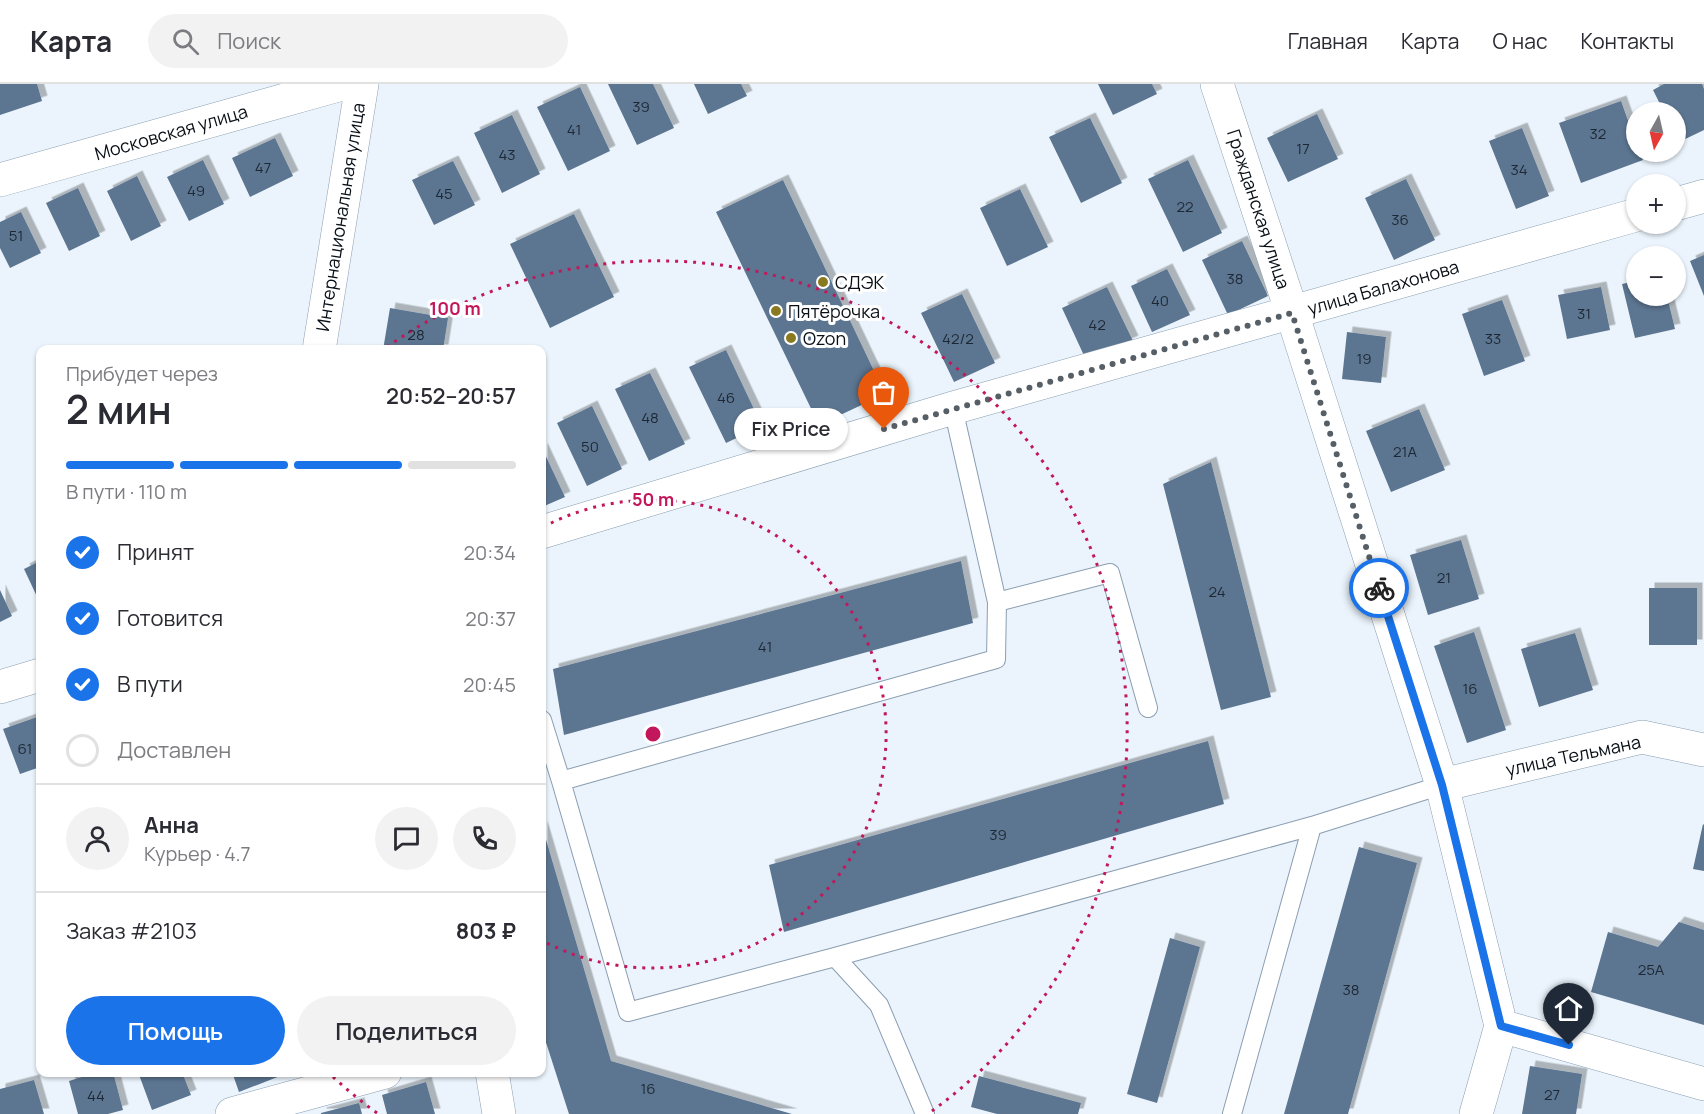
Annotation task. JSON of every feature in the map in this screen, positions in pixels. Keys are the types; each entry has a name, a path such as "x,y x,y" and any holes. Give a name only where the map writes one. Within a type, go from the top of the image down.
{"street":[{"name":"Московская улица","path":"0,180 342,84"},
{"name":"Интернациональная улица","path":"320,345 362,84"},
{"name":"Гражданская улица","path":"1217,84 1442,785 1501,1026"},
{"path":"1686,201 1704,195"},
{"name":"улица Балахонова","path":"546,531 953,408 1626,218"},
{"path":"0,687 36,676"},
{"name":"улица Тельмана","path":"1442,785 1642,737 1704,750"},
{"path":"1476,1114 1501,1026 1704,1084"},
{"path":"232,1114 367,1077"},
{"path":"493,1077 499,1114"}],"lane":[{"path":"561,781 996,659 996,602 953,408"},
{"path":"996,602 1110,573 1148,708"},
{"path":"546,733 628,1012 1312,826 1442,785"},
{"path":"1232,1114 1312,826"},
{"path":"835,957 879,1005 925,1114"}],"building":[{"path":"0,84 37,84 42,101 0,115"},
{"path":"608,84 653,84 674,128 637,145"},
{"path":"694,84 741,84 747,96 708,114"},
{"path":"1098,84 1152,84 1157,94 1113,115"},
{"path":"1664,84 1702,84 1704,130 1686,139 1686,102 1659,102 1653,90"},
{"path":"580,87 610,151 568,171 537,107"},
{"path":"1621,101 1626,115 1626,162 1638,162 1581,183 1559,123"},
{"path":"1317,114 1338,159 1288,182 1267,138"},
{"path":"512,115 540,174 502,193 474,133"},
{"path":"1090,118 1122,183 1081,203 1049,137"},
{"path":"1522,128 1549,196 1516,209 1489,141"},
{"path":"275,138 293,176 250,197 232,158"},
{"path":"203,160 224,204 189,221 167,177"},
{"path":"1188,160 1222,233 1183,252 1148,179"},
{"path":"453,161 475,205 434,225 412,180"},
{"path":"137,176 161,226 131,241 107,191"},
{"path":"1406,179 1435,240 1394,260 1365,198"},
{"path":"783,180 885,394 819,425 716,212"},
{"path":"78,188 100,236 69,251 46,203"},
{"path":"1020,189 1048,247 1007,266 980,208"},
{"path":"21,212 41,253 10,268 0,248 0,222"},
{"path":"574,214 614,297 550,328 510,244"},
{"path":"1242,241 1268,296 1228,315 1202,260"},
{"path":"1704,255 1704,296 1690,261"},
{"path":"1167,269 1190,315 1152,332 1131,286"},
{"path":"1626,283 1626,301 1622,284"},
{"path":"1107,287 1133,341 1087,362 1062,308"},
{"path":"1601,287 1610,330 1567,339 1558,295"},
{"path":"962,294 995,363 954,382 921,313"},
{"path":"1502,300 1525,361 1484,376 1462,314"},
{"path":"1627,306 1669,306 1675,329 1635,338"},
{"path":"390,308 448,318 444,345 384,345"},
{"path":"1347,332 1386,337 1381,383 1342,379"},
{"path":"726,350 762,426 726,443 689,367"},
{"path":"650,373 685,444 649,461 615,389"},
{"path":"592,406 622,469 587,486 557,423"},
{"path":"1419,409 1445,470 1391,492 1366,431"},
{"path":"546,457 565,497 546,505"},
{"path":"1211,462 1271,697 1221,710 1163,484"},
{"path":"1461,540 1479,599 1428,615 1410,555"},
{"path":"961,561 973,623 564,735 553,669"},
{"path":"36,563 36,594 24,569"},
{"path":"1649,588 1697,588 1697,645 1649,645"},
{"path":"0,590 12,616 0,622"},
{"path":"1474,632 1506,730 1467,743 1434,646"},
{"path":"1575,633 1593,690 1539,707 1521,649"},
{"path":"36,717 36,768 20,774 3,729"},
{"path":"1208,741 1224,804 784,932 769,865"},
{"path":"1704,825 1704,871 1693,869"},
{"path":"546,840 611,1061 792,1114 569,1114 546,1042"},
{"path":"1359,847 1417,863 1348,1114 1284,1114"},
{"path":"1679,922 1704,930 1704,1025 1591,992 1608,932 1658,947"},
{"path":"1170,938 1200,947 1157,1103 1127,1094"},
{"path":"1530,1066 1582,1074 1576,1114 1522,1114"},
{"path":"979,1076 1081,1103 1078,1114 997,1114 971,1107"},
{"path":"82,1077 114,1077 123,1110 108,1114 78,1114 69,1081"},
{"path":"140,1077 184,1077 191,1095 152,1110"},
{"path":"234,1077 277,1077 239,1092"},
{"path":"34,1080 44,1114 0,1114 0,1089"},
{"path":"426,1082 435,1114 387,1114 382,1095"},
{"path":"359,1103 362,1114 321,1114 321,1113"}],"way so far":[{"path":"884,429 1292,313 1379,588"}],"place":[{"name":"СДЭК","path":"823,282"},
{"name":"Пятёрочка","path":"776,311"},
{"name":"Ozon","path":"791,338"},
{"name":"Fix Price","path":"884,429"}],"route":[{"path":"1379,588 1442,785 1501,1026 1569,1045"}]}
